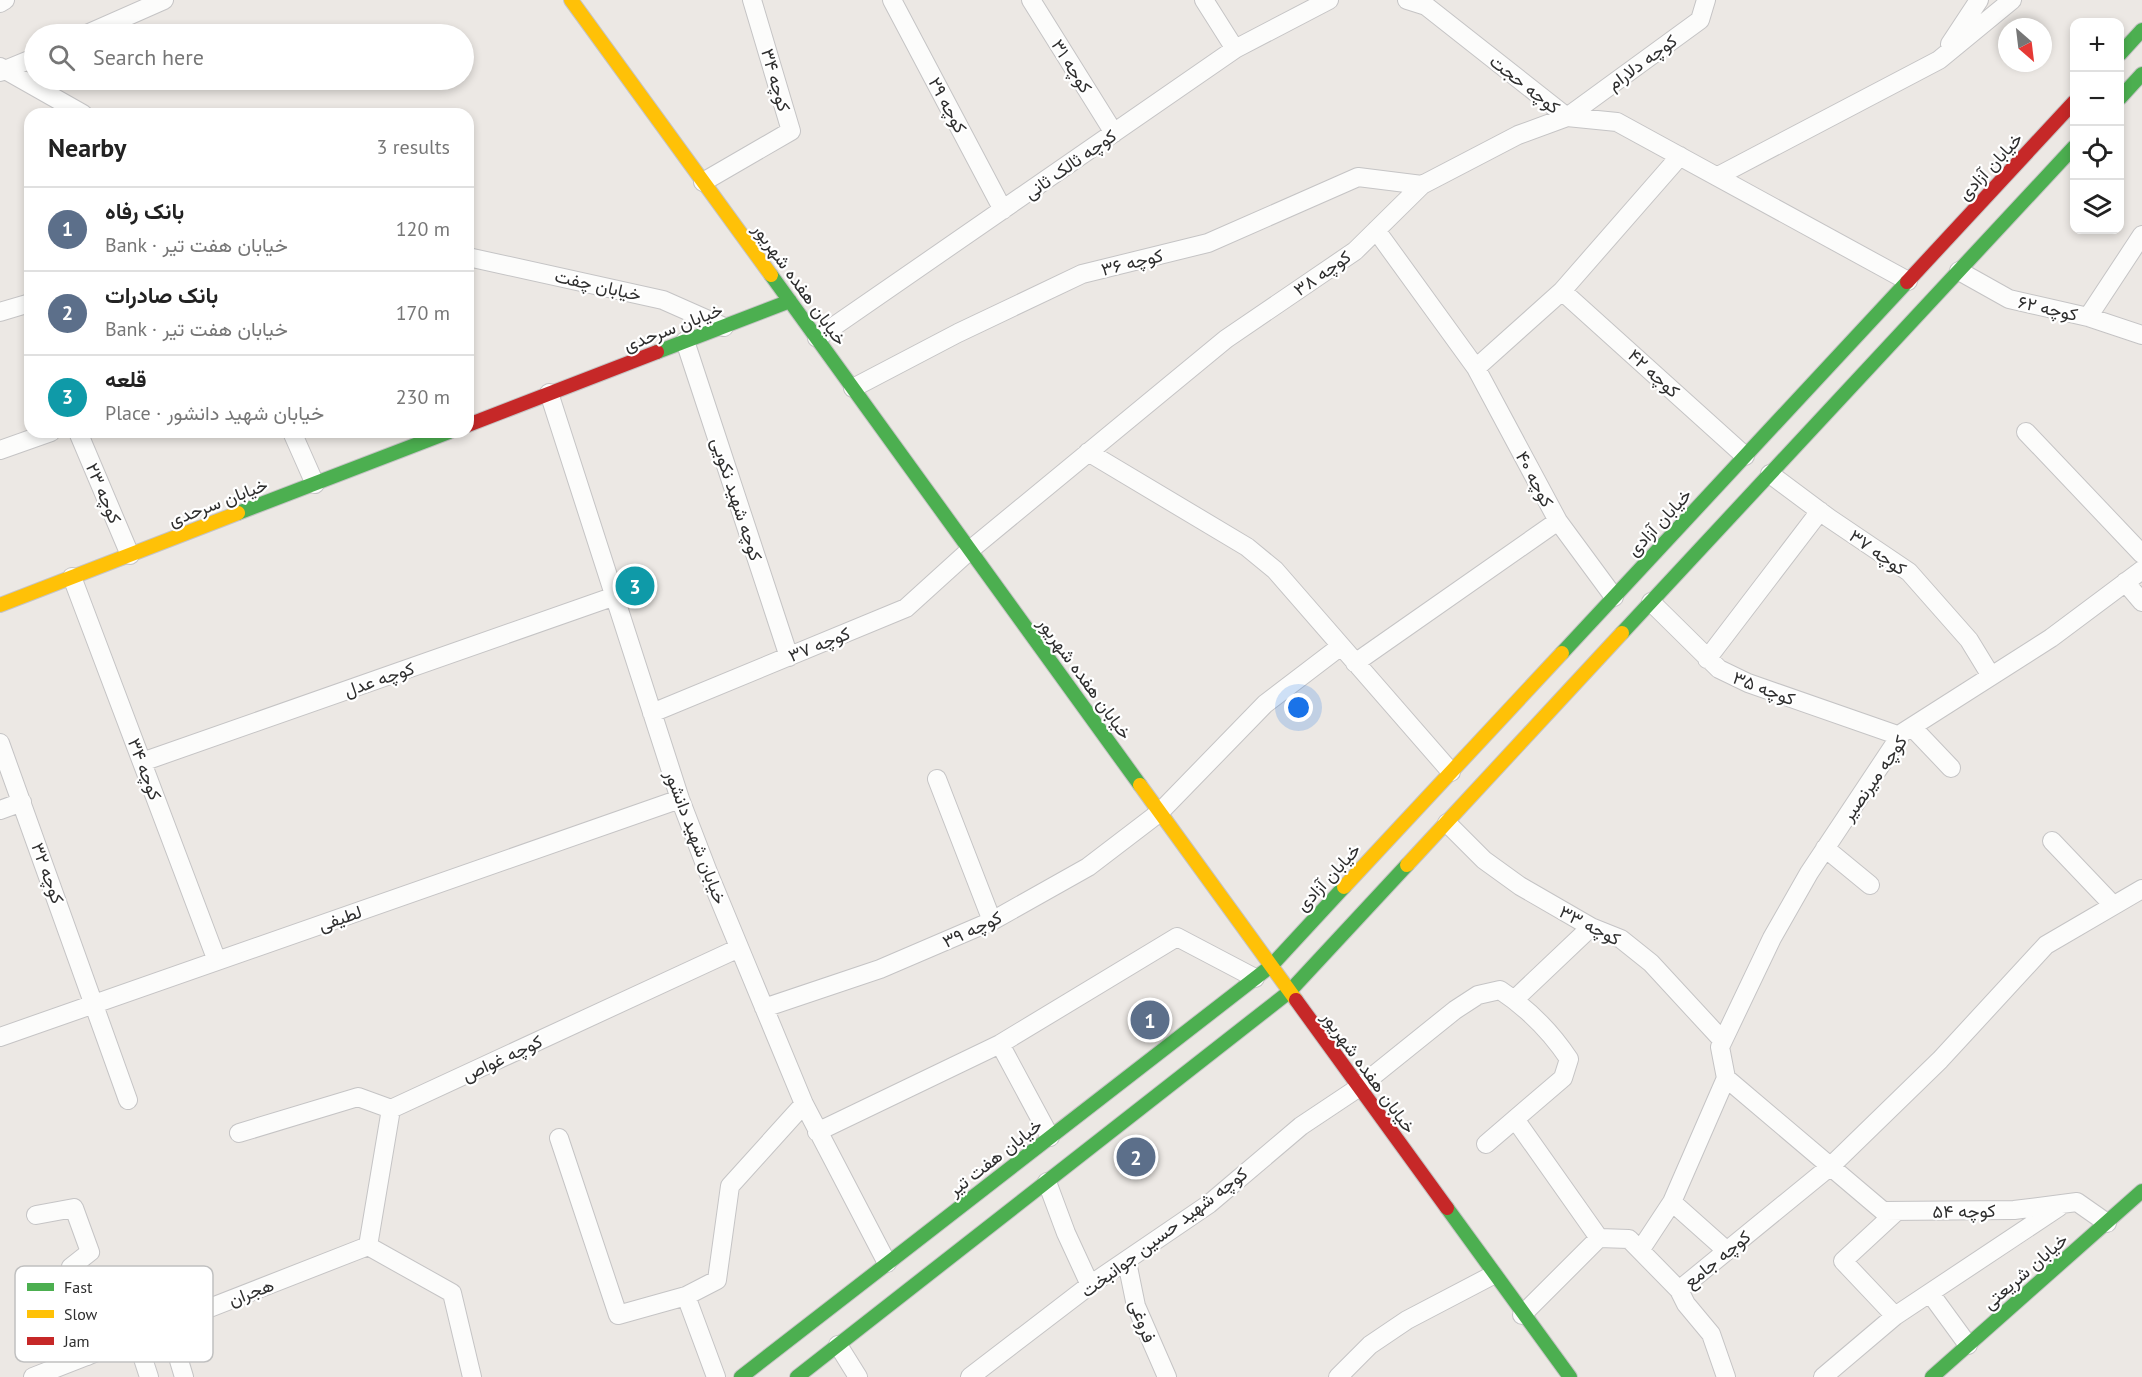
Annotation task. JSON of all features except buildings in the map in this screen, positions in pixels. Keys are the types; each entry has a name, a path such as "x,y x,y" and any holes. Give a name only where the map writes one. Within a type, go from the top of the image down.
{"street":[{"path":"0,3 5,0"},
{"path":"110,24 164,0"},
{"name":"خیابان هفده شهریور","path":"571,0 1569,1377"},
{"name":"کوچه ۳۴","path":"703,182 791,131 752,0"},
{"name":"کوچه ۲۹","path":"892,0 1003,210"},
{"name":"کوچه ۳۱","path":"1031,0 1114,133"},
{"path":"1204,0 1235,49"},
{"name":"کوچه ثالک ثانی","path":"817,338 1235,49 1329,0"},
{"name":"کوچه حجت","path":"1407,0 1430,3 1567,117 1617,122 1718,176 1908,293"},
{"name":"کوچه دلارام","path":"1567,117 1700,20 1706,0"},
{"path":"1939,60 1979,0"},
{"path":"1718,176 1939,60 2012,0"},
{"path":"2124,50 2142,30"},
{"path":"2,70 24,62"},
{"path":"2,70 24,82"},
{"path":"2124,94 2142,74"},
{"path":"39,90 72,108"},
{"name":"خیابان آزادی","path":"1289,992 1341,914 1451,772 1614,597 1677,551 1770,474 1918,315 1946,267 2070,107"},
{"name":"کوچه ۳۸","path":"970,550 1226,339 1355,251 1422,185 1518,135 1567,117"},
{"name":"خیابان آزادی","path":"1270,966 1341,914 1446,823 1651,602 1677,551 1744,456 1908,293 1946,267 2070,151"},
{"path":"1476,368 1562,291 1680,156"},
{"name":"کوچه ۳۶","path":"853,388 958,333 1082,274 1208,243 1358,177 1422,185"},
{"name":"کوچه ۴۰","path":"1355,663 1558,521 1476,368 1376,230"},
{"path":"2088,317 2142,235"},
{"name":"خیابان چفت","path":"474,258 663,300 724,327"},
{"name":"کوچه ۶۲","path":"1946,267 2009,299 2088,317 2142,335"},
{"name":"کوچه ۴۲","path":"1562,291 1744,456"},
{"path":"1908,293 1918,315"},
{"name":"خیابان سرحدی","path":"474,423 790,301"},
{"path":"0,312 24,310"},
{"name":"کوچه شهید نکویی","path":"685,341 789,657"},
{"name":"خیابان شهید دانشور","path":"549,393 680,800 804,1104 896,1278"},
{"path":"2025,432 2142,554"},
{"path":"0,450 34,438"},
{"name":"کوچه ۲۳","path":"81,438 130,555"},
{"path":"295,438 315,484"},
{"name":"خیابان سرحدی","path":"0,605 434,438"},
{"path":"1088,452 1247,547 1275,570 1451,772"},
{"name":"کوچه ۳۷","path":"1770,474 1909,572 1969,640 1991,676"},
{"path":"1707,659 1820,511"},
{"path":"1558,521 1614,597"},
{"name":"کوچه ۳۷","path":"652,713 906,608 970,550"},
{"name":"کوچه میرنصیر","path":"1726,1078 1720,1047 1772,938 1825,848 1906,732 2051,638 2142,570"},
{"name":"کوچه ۳۴","path":"72,577 217,961"},
{"path":"2126,582 2142,602"},
{"name":"کوچه عدل","path":"142,762 615,596"},
{"name":"کوچه ۳۵","path":"1651,602 1719,669 1748,683 1906,732"},
{"path":"1160,812 1264,704 1341,646"},
{"path":"1906,732 1951,768"},
{"name":"کوچه ۳۲","path":"0,743 95,1003 128,1101"},
{"path":"937,779 992,921"},
{"name":"لطیفی","path":"0,1036 680,800"},
{"path":"0,810 22,802"},
{"name":"کوچه ۳۹","path":"764,1008 880,969 992,921 1088,867 1160,812"},
{"name":"کوچه ۳۳","path":"1446,823 1484,860 1520,886 1591,927 1621,939 1651,963 1723,1041"},
{"path":"2052,841 2113,905"},
{"path":"1825,848 1870,885"},
{"name":"کوچه جامع","path":"1726,1377 1711,1334 1686,1304 1679,1290 1832,1165 1940,1060 2046,945 2142,889"},
{"path":"1486,1144 1563,1078 1569,1059 1556,1039 1514,1000 1591,927"},
{"path":"817,1132 1000,1044 1177,937 1255,978"},
{"name":"کوچه غواص","path":"391,1109 739,948"},
{"name":"خیابان هفت تیر","path":"741,1377 1047,1182 1200,1041 1255,978 1270,966"},
{"name":"کوچه شهید حسین جوانبخت","path":"970,1377 1090,1285 1127,1262 1209,1204 1301,1126 1358,1088 1412,1043 1478,995 1500,990 1514,1000"},
{"name":"خیابان هفت تیر","path":"797,1377 838,1345 896,1278 1050,1137 1200,1041 1289,992"},
{"path":"1000,1044 1050,1137"},
{"path":"1641,1249 1672,1202 1726,1078"},
{"name":"کوچه ۵۴","path":"1726,1078 1832,1165 1883,1211 2014,1210 2077,1202 2107,1223"},
{"path":"239,1133 358,1097 391,1109 368,1246 452,1293 472,1377"},
{"path":"559,1138 618,1315 686,1296 717,1280 730,1186 804,1104"},
{"path":"1515,1119 1599,1238"},
{"path":"1047,1182 1066,1233 1090,1285"},
{"name":"خیابان شریعتی","path":"1932,1377 2142,1191"},
{"path":"1672,1202 1727,1251"},
{"path":"1823,1377 1895,1316 2063,1204"},
{"path":"36,1215 74,1209 90,1252 72,1266"},
{"path":"1895,1316 1843,1261 1896,1212"},
{"path":"1522,1315 1599,1238 1629,1239 1679,1290"},
{"name":"هجران","path":"213,1306 368,1246"},
{"name":"فروغی","path":"1127,1262 1136,1306 1167,1377"},
{"path":"1338,1377 1370,1345 1407,1320 1493,1275"},
{"path":"1930,1293 1968,1345"},
{"path":"686,1296 716,1377"},
{"path":"838,1345 858,1377"},
{"name":"هجران","path":"33,1377 72,1362"},
{"path":"144,1362 149,1377"},
{"path":"179,1362 184,1377"}],"traffic: fast":[{"path":"2124,50 2142,30"},
{"path":"2124,94 2142,74"},
{"path":"1622,633 2070,151"},
{"path":"771,275 1140,785"},
{"path":"1562,653 1907,282"},
{"path":"657,352 790,301"},
{"path":"238,513 433,438"},
{"path":"797,1377 1289,992 1407,865"},
{"path":"741,1377 1271,966 1344,887"},
{"path":"1932,1377 2142,1191"},
{"path":"1447,1208 1570,1377"}],"traffic: slow":[{"path":"571,0 771,275"},
{"path":"0,605 238,513"},
{"path":"1407,865 1622,633"},
{"path":"1344,887 1562,653"},
{"path":"1140,785 1296,1000"}],"traffic: jam":[{"path":"1907,282 2070,106"},
{"path":"474,423 657,352"},
{"path":"1296,1000 1447,1208"}],"place":[{"name":"قلعه","path":"635,586"},
{"name":"بانک رفاه","path":"1150,1020"},
{"name":"بانک صادرات","path":"1136,1157"}]}
